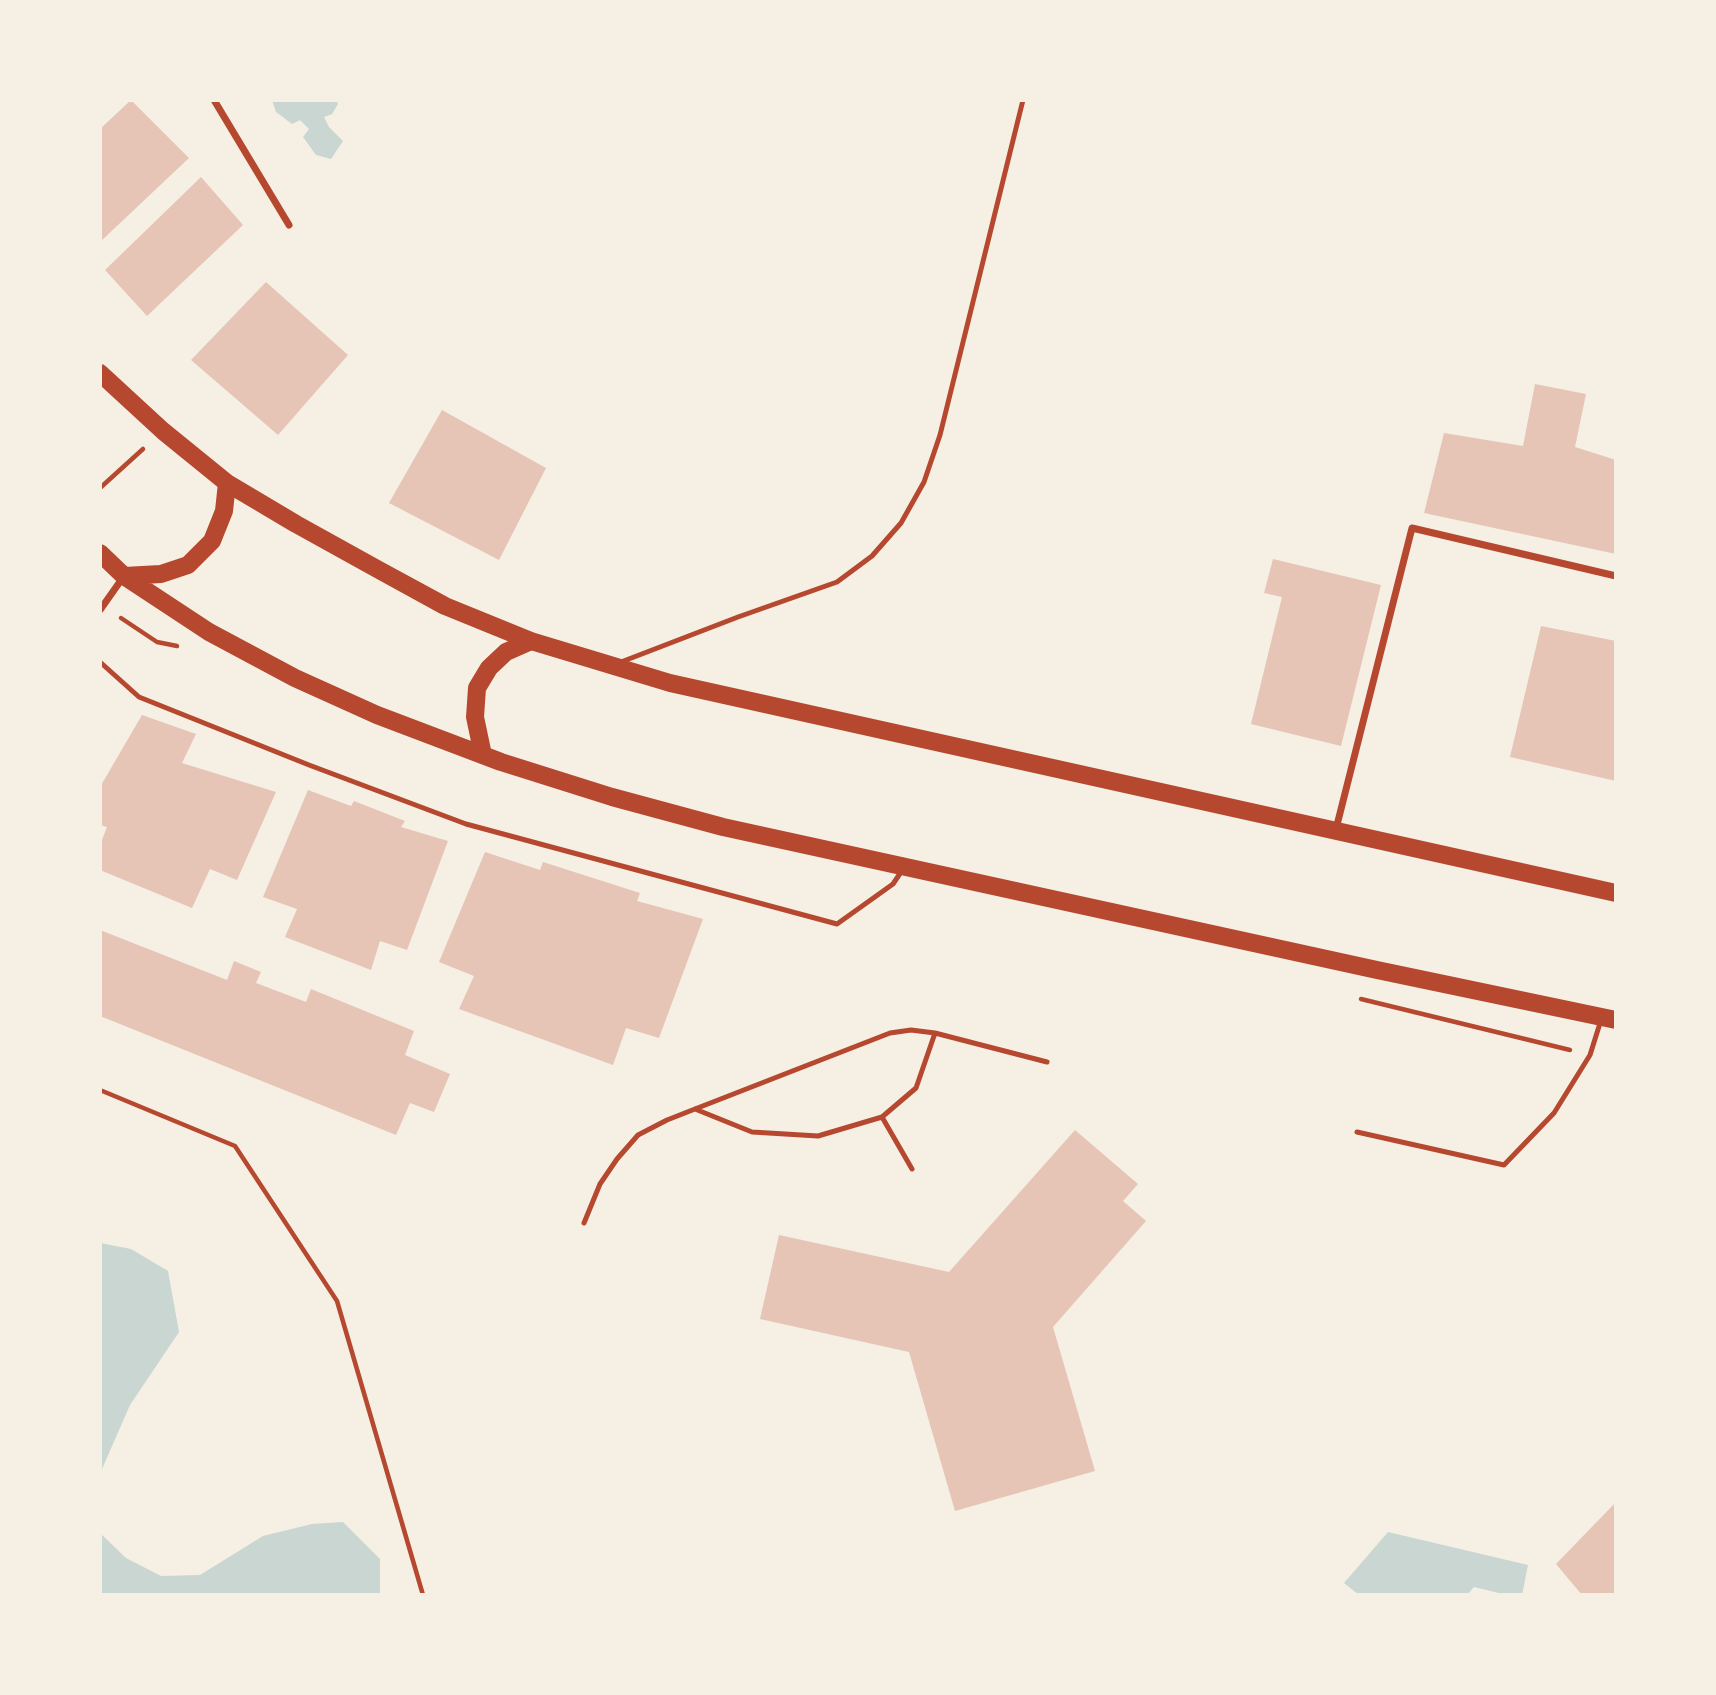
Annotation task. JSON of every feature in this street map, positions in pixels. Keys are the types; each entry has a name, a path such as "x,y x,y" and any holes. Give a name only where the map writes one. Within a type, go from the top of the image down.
{"main road":[{"path":"100,373 163,431 227,483 445,606 531,640 670,683 1616,892"},
{"path":"124,576 161,574 188,565 212,541 224,511 227,483"},
{"path":"100,553 124,576 209,632 295,678 377,715 483,755 612,797 723,827 1609,1018"},
{"path":"483,755 475,717 477,688 489,668 506,652 531,640"}],"street":[{"path":"214,100 289,225"},
{"path":"1336,829 1412,528 1616,576"},
{"path":"100,610 124,576"}],"lane":[{"path":"611,666 837,582 872,556 901,523 924,482 940,435 1023,100"},
{"path":"100,662 139,696 309,765 466,824 837,924 893,884 904,866"},
{"path":"1357,1132 1504,1166 1554,1113 1609,1018"},
{"path":"583,1223 600,1184 617,1158 638,1135 667,1120 890,1033 911,1030 935,1033 1047,1062"},
{"path":"695,1109 752,1132 818,1136 882,1117 916,1088 935,1033"},
{"path":"882,1117 912,1169"}],"path":[{"path":"100,488 163,431"},
{"path":"100,1090 235,1146 337,1301 423,1595"}],"shaded area":[{"path":"272,100 336,100 338,104 332,114 324,117 329,127 343,141 331,159 316,155 303,137 309,129 300,120 292,124 276,112"},
{"path":"100,1243 131,1249 168,1271 179,1332 130,1405 102,1469 100,1487"},
{"path":"343,1522 380,1559 380,1595 100,1595 100,1533 126,1558 161,1576 200,1575 263,1536 312,1524"},
{"path":"1388,1532 1528,1565 1522,1595 1507,1595 1474,1587 1467,1595 1359,1595 1344,1583"}],"building":[{"path":"131,100 189,158 100,242 100,129"},
{"path":"201,177 243,225 147,316 105,270"},
{"path":"266,282 348,355 278,435 191,360"},
{"path":"1535,384 1586,394 1575,447 1616,460 1616,554 1424,513 1444,433 1523,446"},
{"path":"442,410 546,468 499,560 389,503"},
{"path":"1273,559 1381,585 1341,746 1251,724 1282,597 1264,593"},
{"path":"1541,626 1616,641 1616,781 1510,757"},
{"path":"142,715 196,734 182,763 276,792 237,880 210,869 192,908 100,870 100,845 107,827 100,825 100,787"},
{"path":"308,790 351,806 354,801 405,821 401,827 448,841 407,950 380,941 371,970 285,937 297,909 263,897"},
{"path":"485,852 540,870 543,862 640,893 637,901 703,919 659,1038 626,1028 613,1065 459,1009 474,976 439,962"},
{"path":"100,930 227,980 234,961 261,972 256,983 306,1002 311,989 414,1031 405,1055 450,1074 434,1112 410,1103 396,1135 100,1016"},
{"path":"1075,1130 1138,1184 1123,1201 1146,1221 1053,1327 1095,1471 955,1511 909,1352 760,1319 779,1235 949,1272"},
{"path":"1616,1502 1616,1595 1582,1595 1556,1564"}]}
